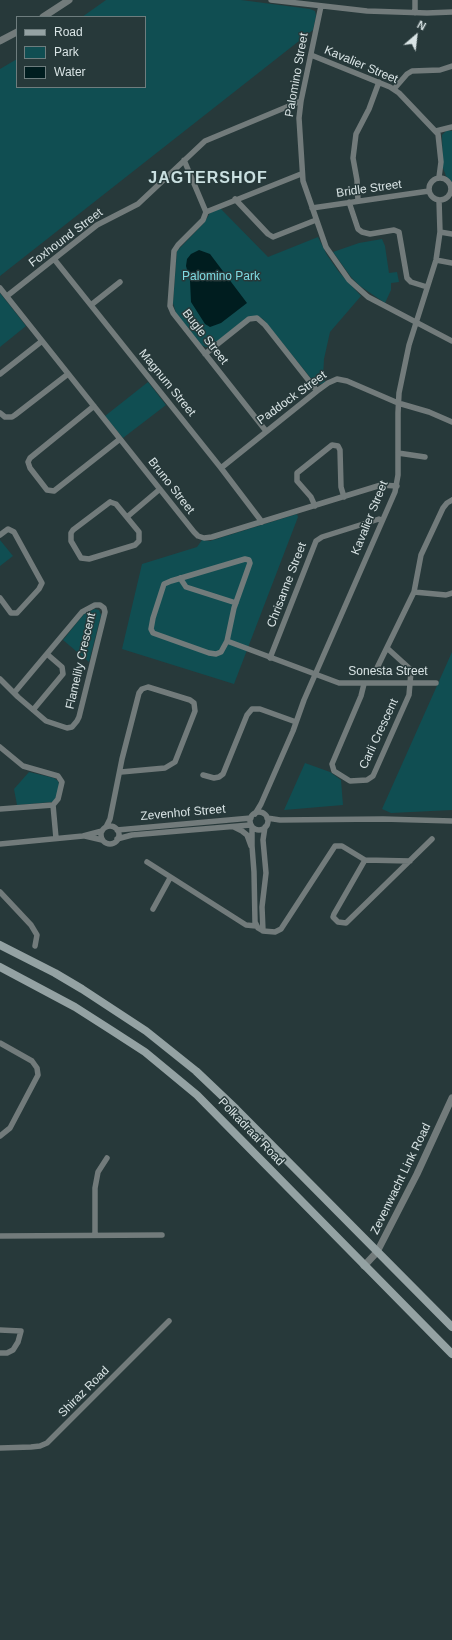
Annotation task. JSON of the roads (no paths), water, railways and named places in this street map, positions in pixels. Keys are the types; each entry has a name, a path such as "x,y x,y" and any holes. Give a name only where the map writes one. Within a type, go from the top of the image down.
{"main road":[{"name":"Polkadraai Road","path":"0,945 55,973 82,989 146,1031 174,1053 218,1091 452,1327"},
{"name":"Polkadraai Road","path":"0,967 75,1007 145,1052 197,1094 364,1266 452,1354"}],"street":[{"path":"45,16 69,0"},
{"path":"271,0 367,11 452,12"},
{"path":"415,0 415,12"},
{"name":"Palomino Street","path":"322,6 301,101 299,118 301,174 306,193 326,247 358,290 376,302 452,340"},
{"path":"0,41 16,33"},
{"name":"Kavalier Street","path":"311,55 394,89 436,131"},
{"path":"394,89 407,74 412,71 440,70 452,66"},
{"path":"358,201 357,180 353,158 356,134 369,109 379,82"},
{"name":"Foxhound Street","path":"7,296 97,225 138,204 200,144 301,101"},
{"path":"439,177 440,138 436,131 452,127"},
{"path":"184,160 206,212 235,199 301,174"},
{"path":"439,177 448,180 452,189 448,197 439,200 433,197 429,191 431,182 439,177"},
{"name":"Bridle Street","path":"312,208 429,191"},
{"path":"235,199 268,234 273,237 316,220"},
{"name":"Kavalier Street","path":"253,816 261,804 397,486 398,404 409,344 436,260 440,232 439,200"},
{"path":"349,202 358,229 362,232 370,234 394,230 399,232 407,278 411,282 427,287"},
{"name":"Bugle Street","path":"206,212 203,220 174,251 170,302 173,313 266,431"},
{"path":"440,232 452,234"},
{"name":"Magnum Street","path":"54,259 221,468 262,522"},
{"path":"436,260 452,263"},
{"path":"91,305 120,282"},
{"name":"Bruno Street","path":"0,288 194,532 201,537 208,538 381,485 397,486"},
{"path":"205,354 249,319 257,318 317,391"},
{"path":"0,374 42,341"},
{"path":"0,413 5,417 12,417 68,374"},
{"name":"Paddock Street","path":"221,468 266,431 333,380 341,379 398,404 428,412 452,422"},
{"path":"94,406 30,458 28,462 30,468 47,490 54,491 120,439"},
{"path":"315,506 311,497 297,481 297,473 299,469 332,445 338,446 340,450 341,487 344,497"},
{"path":"398,453 426,457"},
{"path":"126,517 160,489"},
{"path":"375,672 414,592 422,556 443,508 452,500"},
{"path":"110,502 116,504 126,517 140,534 137,544 89,559 84,559 80,556 70,538 73,530 110,502"},
{"name":"Chrisanne Street","path":"270,658 316,541 322,537 378,519 382,521"},
{"path":"0,535 8,529 14,532 42,583 39,589 17,613 11,612 0,598"},
{"path":"245,559 249,560 250,564 236,603 227,641 221,652 216,654 209,653 153,634 151,628 161,588 164,584 180,578 245,559"},
{"path":"180,578 186,587 236,603"},
{"path":"414,592 446,595 452,593"},
{"name":"Flamelily Crescent","path":"95,605 100,605 104,608 77,721 72,727 67,728 54,725 46,721 14,693 47,654 82,612 95,605"},
{"name":"Sonesta Street","path":"227,641 339,683 436,683"},
{"name":"Carli Crescent","path":"364,684 361,696 332,762 334,771 350,781 367,780 374,774 409,695 411,672 409,668 387,648"},
{"name":"Flamelily Crescent","path":"33,710 64,672 62,667 47,654"},
{"path":"0,679 14,693"},
{"path":"102,840 104,829 110,819 139,693 142,689 148,687 190,700 194,703 196,711 175,762 165,768 121,772"},
{"path":"203,775 219,778 223,774 247,715 252,709 260,709 296,722"},
{"path":"0,747 23,766 60,778 62,782 60,795 58,800 53,805 0,810"},
{"path":"261,804 265,816 266,826 263,840 266,873 262,907 263,931"},
{"path":"53,805 56,838"},
{"path":"253,816 251,826 256,926"},
{"name":"Zevenhof Street","path":"0,844 83,836 104,829 253,816 265,816 280,820"},
{"path":"110,819 115,828 118,839"},
{"path":"266,826 280,820 383,819 452,821"},
{"path":"231,826 242,831 247,836 252,846"},
{"name":"Zevenhof Street","path":"83,836 102,840 110,844 118,839 132,835 231,826 251,826 259,829 266,826"},
{"path":"365,860 334,914 333,917 338,922 346,923 432,839"},
{"path":"147,862 246,925 256,926 263,931 275,932 281,929 335,846 342,846 365,860 410,861"},
{"path":"153,910 170,878"},
{"path":"0,892 31,925 37,935 35,946"},
{"path":"0,1043 32,1061 37,1068 38,1075 10,1128 0,1136"},
{"name":"Zevenwacht Link Road","path":"364,1266 377,1252 417,1174 452,1098"},
{"path":"95,1235 95,1188 98,1172 107,1158"},
{"path":"0,1236 162,1235"},
{"name":"Shiraz Road","path":"0,1448 40,1446 50,1441 169,1321"},
{"path":"0,1330 21,1331 18,1342 13,1350 7,1353 0,1353"}],"water":[{"path":"199,250 210,254 247,303 221,323 210,327 205,324 191,302 190,280 186,266 187,259 191,254"}],"district":[{"name":"JAGTERSHOF","path":"208,179"}],"park label":[{"name":"Palomino Park","path":"221,277"}]}
